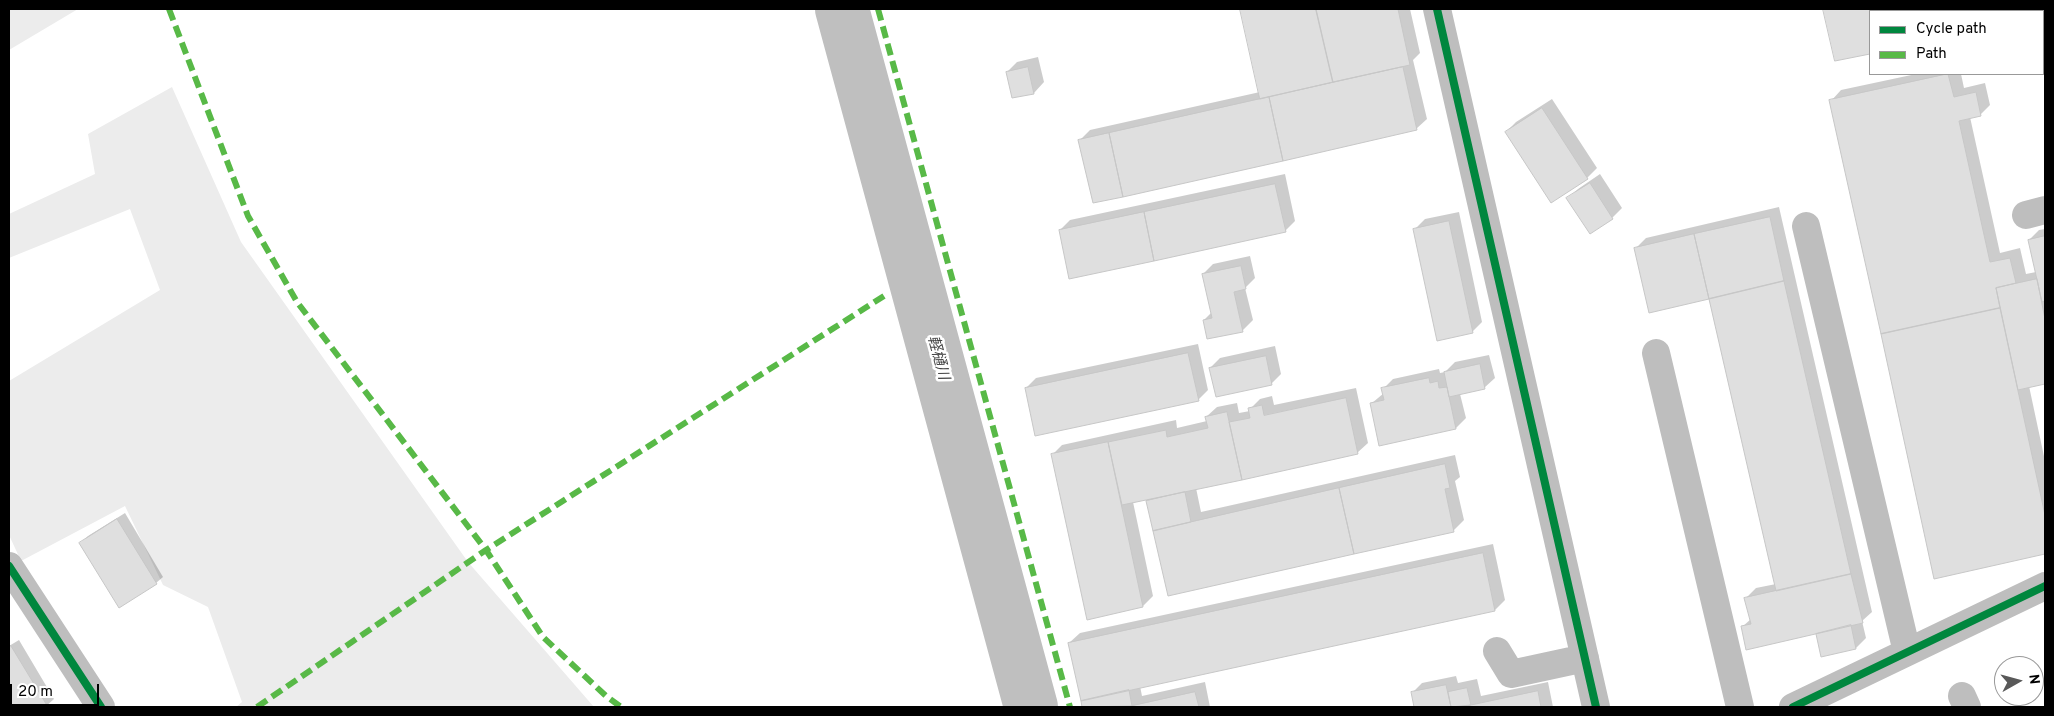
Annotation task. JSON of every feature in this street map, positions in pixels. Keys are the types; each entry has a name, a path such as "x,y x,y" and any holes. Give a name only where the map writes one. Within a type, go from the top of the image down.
{"street":[{"path":"1437,9 1596,707"},
{"path":"1806,226 1907,652"},
{"path":"1656,353 1740,707"},
{"path":"9,566 101,707"},
{"path":"1793,707 2045,586"},
{"path":"1497,652 1511,674 1585,658"}],"shaded area":[{"path":"9,9 78,9 9,50"},
{"path":"172,87 241,242 468,562 594,707 236,707 242,702 208,607 163,585 125,506 21,561 9,535 9,381 160,290 130,209 9,258 9,214 95,174 88,134"}],"building":[{"path":"1240,9 1316,9 1333,82 1260,99"},
{"path":"1316,9 1398,9 1410,65 1333,82"},
{"path":"1823,9 2043,10 1869,10 1869,54 1835,61"},
{"path":"1028,67 1034,94 1012,98 1006,72"},
{"path":"1403,67 1417,130 1283,161 1269,97"},
{"path":"1943,75 1948,75 1954,97 1976,92 1981,116 1959,121 1990,262 2010,258 2016,283 1996,288 2000,308 1881,334 1829,100"},
{"path":"1269,97 1283,161 1123,197 1109,133"},
{"path":"1542,108 1588,179 1551,203 1505,132"},
{"path":"1109,133 1123,197 1093,203 1078,140"},
{"path":"1590,183 1613,219 1590,234 1566,198"},
{"path":"1275,184 1286,232 1154,261 1144,212"},
{"path":"1144,212 1154,261 1069,279 1059,230"},
{"path":"1770,217 1784,281 1709,299 1694,234"},
{"path":"1449,221 1473,333 1437,341 1413,229"},
{"path":"1694,234 1709,299 1649,313 1634,248"},
{"path":"2045,236 2045,301 2042,302 2028,240"},
{"path":"1241,266 1246,289 1234,292 1243,332 1207,339 1203,320 1212,318 1202,274"},
{"path":"2037,279 2045,319 2045,384 2018,390 1996,288"},
{"path":"1784,281 1851,574 1776,591 1709,299"},
{"path":"2000,308 2045,515 2045,554 1934,579 1881,334"},
{"path":"1188,353 1199,401 1035,436 1025,388"},
{"path":"1266,356 1272,385 1216,397 1209,368"},
{"path":"1480,364 1485,389 1449,397 1444,372"},
{"path":"1429,378 1430,383 1438,381 1439,388 1447,387 1456,429 1379,446 1370,403 1384,400 1381,388"},
{"path":"1346,398 1358,454 1242,480 1229,422 1250,418 1248,408 1262,405 1264,415"},
{"path":"1227,412 1242,480 1122,505 1108,442 1166,430 1167,437 1208,428 1205,417"},
{"path":"1108,442 1143,607 1087,620 1051,454"},
{"path":"1445,464 1450,488 1445,489 1454,532 1354,554 1339,488"},
{"path":"1339,488 1354,554 1168,596 1153,531"},
{"path":"1185,492 1191,522 1153,531 1146,501"},
{"path":"117,519 157,584 119,608 79,543"},
{"path":"1483,553 1495,611 1081,701 1068,643"},
{"path":"1851,574 1863,623 1746,650 1741,626 1751,624 1744,598"},
{"path":"1851,625 1856,649 1821,657 1816,634"},
{"path":"11,646 48,707 9,707 9,647"},
{"path":"1446,685 1451,707 1414,707 1411,692"},
{"path":"1467,688 1471,705 1451,707 1448,692"},
{"path":"1129,690 1132,706 1082,707 1081,701"},
{"path":"1538,691 1541,707 1462,707 1471,705"},
{"path":"1195,692 1199,707 1132,706"}],"waterway":[{"name":"軽樋川","path":"842,9 1031,707"}],"marked path":[{"path":"169,9 248,216 297,302 486,550 543,637 606,696 621,707"},
{"path":"878,9 1070,707"},
{"path":"257,707 486,550 884,296"}],"cycle path":[{"path":"1437,9 1596,707"},
{"path":"9,566 101,707"},
{"path":"1793,707 2045,586"}]}
